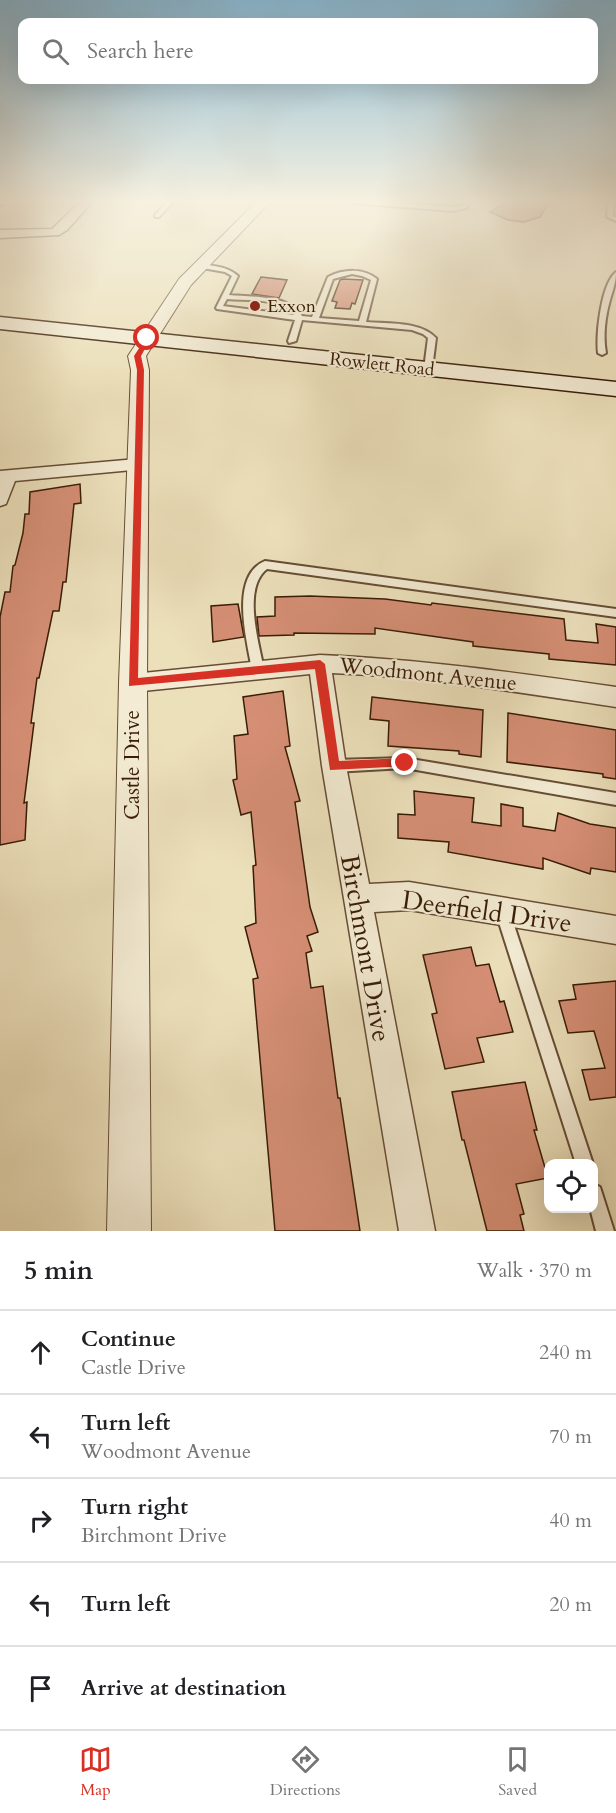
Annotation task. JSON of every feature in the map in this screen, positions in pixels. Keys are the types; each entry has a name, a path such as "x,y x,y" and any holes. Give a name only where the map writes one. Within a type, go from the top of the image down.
{"main road":[{"path":"0,310 151,332"},
{"path":"0,323 151,332"},
{"name":"Rowlett Road","path":"151,332 292,340 430,362"},
{"name":"Rowlett Road","path":"151,332 579,378 616,389"},
{"name":"Rowlett Road","path":"579,378 616,373"}],"street":[{"name":"Castle Drive","path":"129,1231 133,683 140,370 137,356 151,332 205,258"},
{"path":"0,500 3,477 137,465"},
{"name":"Woodmont Avenue","path":"133,683 320,664 369,666 499,680 616,697"},
{"name":"Birchmont Drive","path":"320,664 334,766 417,1231"},
{"name":"Deerfield Drive","path":"357,899 409,896 616,930"}],"lane":[{"path":"198,266 232,272 235,276 219,308 254,306 299,318 412,328 426,332 432,338 430,362"},
{"path":"315,319 330,278 340,272 367,274 374,279 362,324"},
{"path":"602,353 600,342 609,295 616,274"},
{"path":"225,297 241,305 266,308 289,305 298,311 299,318 292,340"},
{"path":"258,670 248,605 252,576 255,570 265,565 616,613"},
{"path":"334,766 405,763 616,799"},
{"path":"502,910 583,1159"},
{"path":"598,1207 605,1231"}],"building":[{"path":"261,277 287,280 279,298 252,294"},
{"path":"340,280 363,280 355,304 352,303 350,309 335,308 337,302 332,301"},
{"path":"80,484 81,503 74,504 66,582 63,582 59,611 53,611 39,678 37,678 24,803 27,802 25,840 0,845 0,617 5,592 10,592 13,566 23,533 25,514 29,514 30,492"},
{"path":"275,597 385,599 431,605 432,603 564,619 566,640 598,643 596,624 616,627 616,665 549,659 549,654 473,646 473,642 375,628 375,634 294,633 294,635 259,636 257,617 275,616"},
{"path":"238,604 244,637 213,642 211,606"},
{"path":"283,691 290,746 285,747 300,801 295,802 310,907 318,932 307,936 312,951 306,953 311,988 323,986 338,1098 340,1098 360,1231 275,1231 253,979 258,978 245,927 256,923 253,866 256,865 251,812 241,815 233,780 237,779 234,736 248,734 243,697"},
{"path":"372,697 483,710 481,757 459,754 459,751 388,746 389,721 370,719"},
{"path":"508,713 616,730 616,779 603,777 603,774 507,762"},
{"path":"414,791 474,798 472,822 501,826 501,804 523,808 523,826 555,831 558,813 590,824 616,828 616,872 591,868 590,874 543,858 543,869 448,852 449,842 398,838 398,814 415,815"},
{"path":"471,947 476,966 489,964 500,1002 504,1001 513,1032 477,1038 484,1062 445,1069 432,1014 437,1013 423,955"},
{"path":"616,981 616,1097 590,1100 582,1070 605,1068 594,1031 568,1033 559,1001 576,999 573,985"},
{"path":"525,1082 537,1130 534,1130 544,1164 544,1179 516,1184 524,1214 520,1215 524,1231 487,1231 464,1140 462,1140 452,1092"}],"place":[{"name":"Exxon","path":"255,306"}],"route":[{"path":"147,338 137,356 140,370 133,683 320,664 334,766 405,763"}]}
